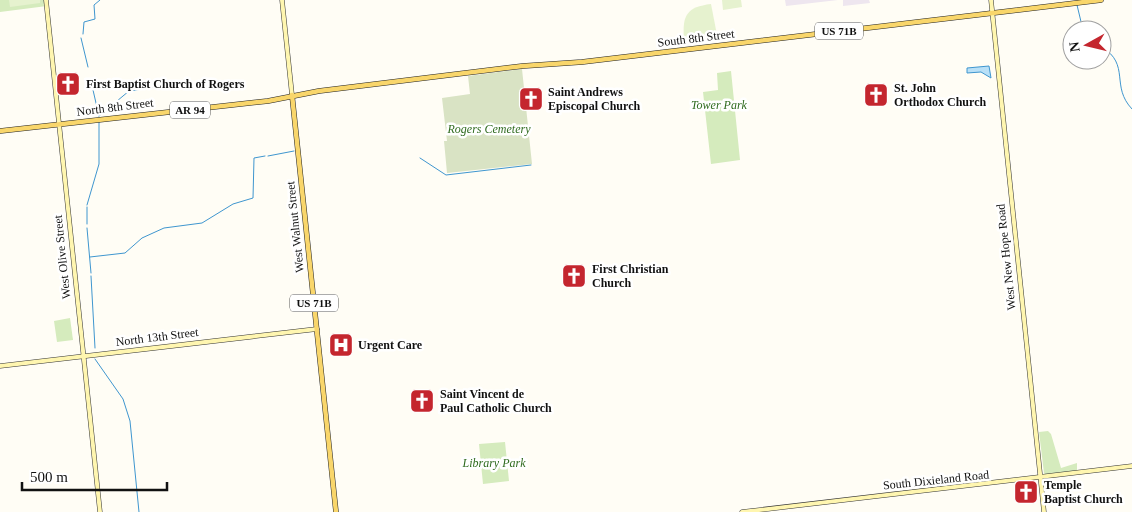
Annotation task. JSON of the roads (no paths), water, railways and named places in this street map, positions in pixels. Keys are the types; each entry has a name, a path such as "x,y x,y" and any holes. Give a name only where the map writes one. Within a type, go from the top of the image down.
{"main road":[{"name":"West Olive Street","path":"46,0 82,356 100,512"},
{"name":"West Walnut Street","path":"282,0 336,512"},
{"name":"West New Hope Road","path":"991,0 1044,512"},
{"name":"South 8th Street","path":"292,95 1101,0"},
{"name":"US 71B","path":"295,122 295,101 301,93"},
{"name":"North 8th Street","path":"0,131 282,98 292,95"},
{"path":"282,98 291,100 293,103"},
{"name":"North 13th Street","path":"0,366 317,329"},
{"name":"South Dixieland Road","path":"742,512 1132,466"}],"water":[{"path":"989,66 991,78 981,72 967,73 967,68"}],"waterway":[{"path":"83,34 84,22 95,19 94,5 100,0"},
{"path":"1077,5 1081,20"},
{"path":"81,38 88,67"},
{"path":"1112,55 1118,68 1122,92 1132,109"},
{"path":"99,116 129,91 169,85"},
{"path":"93,90 99,116"},
{"path":"87,205 99,164 99,121"},
{"path":"268,156 294,151"},
{"path":"90,257 125,253 142,238 164,228 202,223 233,204 253,198 254,158 265,156"},
{"path":"420,158 446,175 531,165"},
{"path":"87,207 87,224"},
{"path":"87,228 91,273"},
{"path":"91,276 95,348"},
{"path":"95,359 123,399 130,421 139,512"}],"place":[{"name":"First Baptist Church of Rogers","path":"68,84"},
{"name":"St. John Orthodox Church","path":"876,95"},
{"name":"Saint Andrews Episcopal Church","path":"531,99"},
{"name":"First Christian Church","path":"574,276"},
{"name":"Urgent Care","path":"341,345"},
{"name":"Saint Vincent de Paul Catholic Church","path":"422,401"},
{"name":"Temple Baptist Church","path":"1026,492"}],"park label":[{"name":"Tower Park","path":"719,105"},
{"name":"Rogers Cemetery","path":"489,129"},
{"name":"Library Park","path":"494,463"}]}
